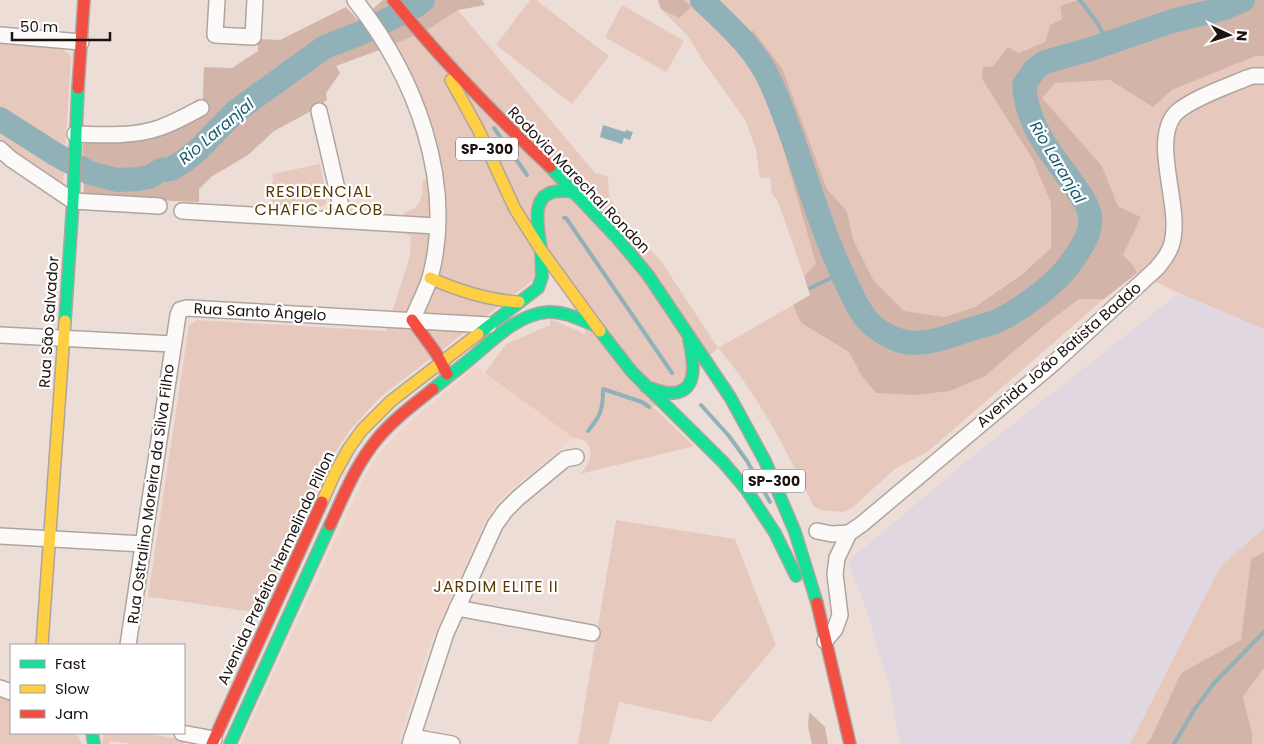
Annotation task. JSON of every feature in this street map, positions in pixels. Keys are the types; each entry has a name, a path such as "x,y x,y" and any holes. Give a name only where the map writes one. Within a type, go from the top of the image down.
{"main road":[{"name":"Rua São Salvador","path":"42,644 84,0"},
{"name":"Rodovia Marechal Rondon","path":"393,0 432,48 519,138 564,180 573,192 605,224 638,263 730,397 775,483 795,532 820,614 850,744"},
{"name":"Rodovia Marechal Rondon","path":"432,48 478,128 515,209 541,250 620,357 646,386 723,462 756,503 783,548 825,641"},
{"name":"Avenida Prefeito Hermelindo Pillon","path":"217,742 232,699 344,457 362,430 392,401 488,325 534,292 540,283 542,270 538,212 541,200 554,191 573,192"},
{"path":"430,278 461,292 478,297 501,302 519,302"},
{"name":"Avenida Prefeito Hermelindo Pillon","path":"230,744 359,465 382,433 449,376 514,326 535,314 557,313 596,326"},
{"path":"412,320 420,350"},
{"path":"412,320 431,345 449,376"},
{"path":"646,386 672,393 678,393 686,388 694,373 688,336"},
{"path":"420,378 422,366"},
{"path":"344,457 359,465"},
{"path":"302,545 318,552"},
{"path":"232,699 248,706"}],"street":[{"path":"217,0 215,35 252,37 255,0"},
{"path":"355,0 383,40 411,95 426,136 437,190 434,255 430,278 412,320"},
{"path":"0,35 81,42"},
{"name":"Avenida João Batista Baddo","path":"849,532 862,524 1056,361 1157,268 1166,257 1172,245 1173,236 1166,147 1170,122 1187,105 1252,76 1264,76"},
{"path":"75,134 118,135 147,131 166,126 201,108"},
{"path":"319,111 344,219"},
{"path":"4,155 72,201 159,206"},
{"path":"182,211 344,219 436,226"},
{"name":"Rua Santo Ângelo","path":"173,344 178,315 183,309 488,325"},
{"path":"0,335 173,344"},
{"name":"Rua Ostralino Moreira da Silva Filho","path":"128,644 173,344"},
{"path":"452,744 411,741 434,666 457,608 488,538 505,511 565,459 576,457"},
{"path":"817,531 832,534 849,532"},
{"path":"825,641 835,629 840,615 836,566 849,532"},
{"path":"0,536 143,544"},
{"path":"457,608 592,634"},
{"path":"185,734 217,742"}],"shaded area":[{"path":"383,0 482,0 485,5 458,10 429,29 393,45 336,66 340,73 326,93 327,100 313,110 274,131 248,155 211,177 199,189 199,202 84,197 83,145 85,143 202,115 204,67 232,68 258,51 258,39 280,40 346,7 360,20"},
{"path":"530,0 536,0 609,56 572,104 496,45"},
{"path":"658,0 1077,0 1060,6 1062,19 1050,25 1045,42 1019,53 1008,47 982,79 1033,160 1051,205 1051,248 1022,273 975,307 945,317 904,311 874,281 853,239 847,211 827,189 783,70 746,51 769,99 816,264 804,276 777,199 772,195 770,177 760,178 756,150 746,121 705,64 687,35 661,9"},
{"path":"658,0 683,0 692,6 679,18 661,9"},
{"path":"1077,0 1264,0 1264,56 1256,56 1172,90 1153,107 1110,80 1055,83 1042,98 1102,166 1118,206 1141,217 1123,255 1133,265 1137,273 1104,299 1079,299 1046,324 985,376 950,391 915,395 876,393 861,375 849,352 801,323 793,305 810,295 804,276 816,264 769,99 746,51 753,30 783,70 827,189 847,211 853,239 874,281 904,311 945,317 975,307 1022,274 1051,248 1051,204 1033,160 982,79 983,67 993,66 1008,47 1019,53 1045,42 1050,25 1062,19 1060,6"},
{"path":"622,5 684,41 666,72 605,37"},
{"path":"458,10 595,173 608,177 609,198 637,236 661,261 718,348 653,407 694,446 580,474 585,469 590,458 589,447 586,442 574,438 485,373 506,344 550,325 550,319 585,335 583,316 549,268 379,398 350,430 331,458 260,613 148,597 189,325 197,320 386,331 410,256 411,237 406,234 404,212 410,211 420,201 423,180 441,177 393,45 429,29"},
{"path":"0,40 61,48 71,56 63,185 14,153 0,140"},
{"path":"1256,56 1264,56 1264,329 1137,273 1133,265 1123,255 1141,217 1118,206 1102,166 1041,98 1055,83 1110,80 1153,106 1172,90"},
{"path":"320,164 327,198 325,205 321,207 271,205 273,174"},
{"path":"1179,293 1264,329 1264,528 1220,567 1130,744 900,744 890,687 866,609 848,561 978,452"},
{"path":"1079,299 1104,299 926,453 896,468 853,507 843,512 822,510 814,507 783,445 759,404 718,348 793,305 801,323 849,352 861,375 1046,324"},
{"path":"476,366 574,438 509,491 495,506 484,523 429,647 398,744 241,744 343,523 377,456 397,434"},
{"path":"616,520 735,539 776,645 711,722 619,702 609,744 578,744"},
{"path":"1264,528 1264,552 1251,559 1241,641 1181,673 1151,738 1146,744 1130,744 1220,567"},
{"path":"1264,552 1264,668 1243,697 1252,732 1252,744 1146,744 1151,738 1181,673 1241,640 1251,559"},
{"path":"1264,668 1264,744 1252,744 1252,732 1243,697"},
{"path":"0,695 10,699 10,734 77,734 82,744 0,744"},
{"path":"809,712 825,727 828,744 812,744 808,727"},
{"path":"104,734 150,734 182,740 184,744 133,744 110,741 109,744 102,744"}],"water":[{"path":"693,0 709,0 733,30 722,25"},
{"path":"603,125 625,132 626,130 633,132 630,140 624,138 622,144 600,137"}],"waterway":[{"name":"Rio Laranjal","path":"0,119 55,154 90,173 117,180 149,177 161,170 171,169 184,161 199,149 236,111 325,47 361,33 417,5 423,0"},
{"name":"Rio Laranjal","path":"702,0 741,38 765,71 791,133 825,233 860,310 871,324 884,333 898,340 916,343 943,338 992,323 1005,317 1049,287 1073,260 1086,239 1090,222 1087,206 1045,145 1029,111 1024,85 1035,69 1045,62 1091,49 1172,21 1225,8 1243,0"},
{"path":"1080,0 1098,24 1108,43"},
{"path":"494,128 527,175"},
{"path":"564,218 566,218 672,373"},
{"path":"810,288 842,273"},
{"path":"588,431 600,411 603,389 642,402 649,407"},
{"path":"701,405 729,436 747,461 770,502"},
{"path":"1174,744 1194,710 1215,682 1264,632"}],"traffic: fast":[{"path":"65,321 78,88"},
{"path":"550,167 618,239 648,275 730,397 765,461 795,532 817,603"},
{"path":"541,249 538,215 542,199 548,194 559,191 573,192"},
{"path":"478,334 538,288 542,277 541,250"},
{"path":"433,389 505,330 526,318 537,314 554,312 573,316 596,326"},
{"path":"600,331 632,372 723,462 746,489 775,533 796,576"},
{"path":"646,387 673,393 682,391 687,386 693,372 689,340"},
{"path":"230,744 330,525"},
{"path":"92,734 94,744"}],"traffic: slow":[{"path":"451,80 478,129 515,209 541,250 600,331"},
{"path":"430,278 473,294 519,302"},
{"path":"42,644 65,321"},
{"path":"322,502 335,473 362,430 391,401 478,334"}],"traffic: jam":[{"path":"78,88 84,0"},
{"path":"393,0 468,86 550,167"},
{"path":"412,320 436,353 447,374"},
{"path":"330,525 351,480 370,448 391,424 433,389"},
{"path":"212,744 322,502"},
{"path":"817,603 850,744"}],"district":[{"name":"RESIDENCIAL CHAFIC JACOB","path":"319,200"},
{"name":"JARDIM ELITE II","path":"496,586"}]}
